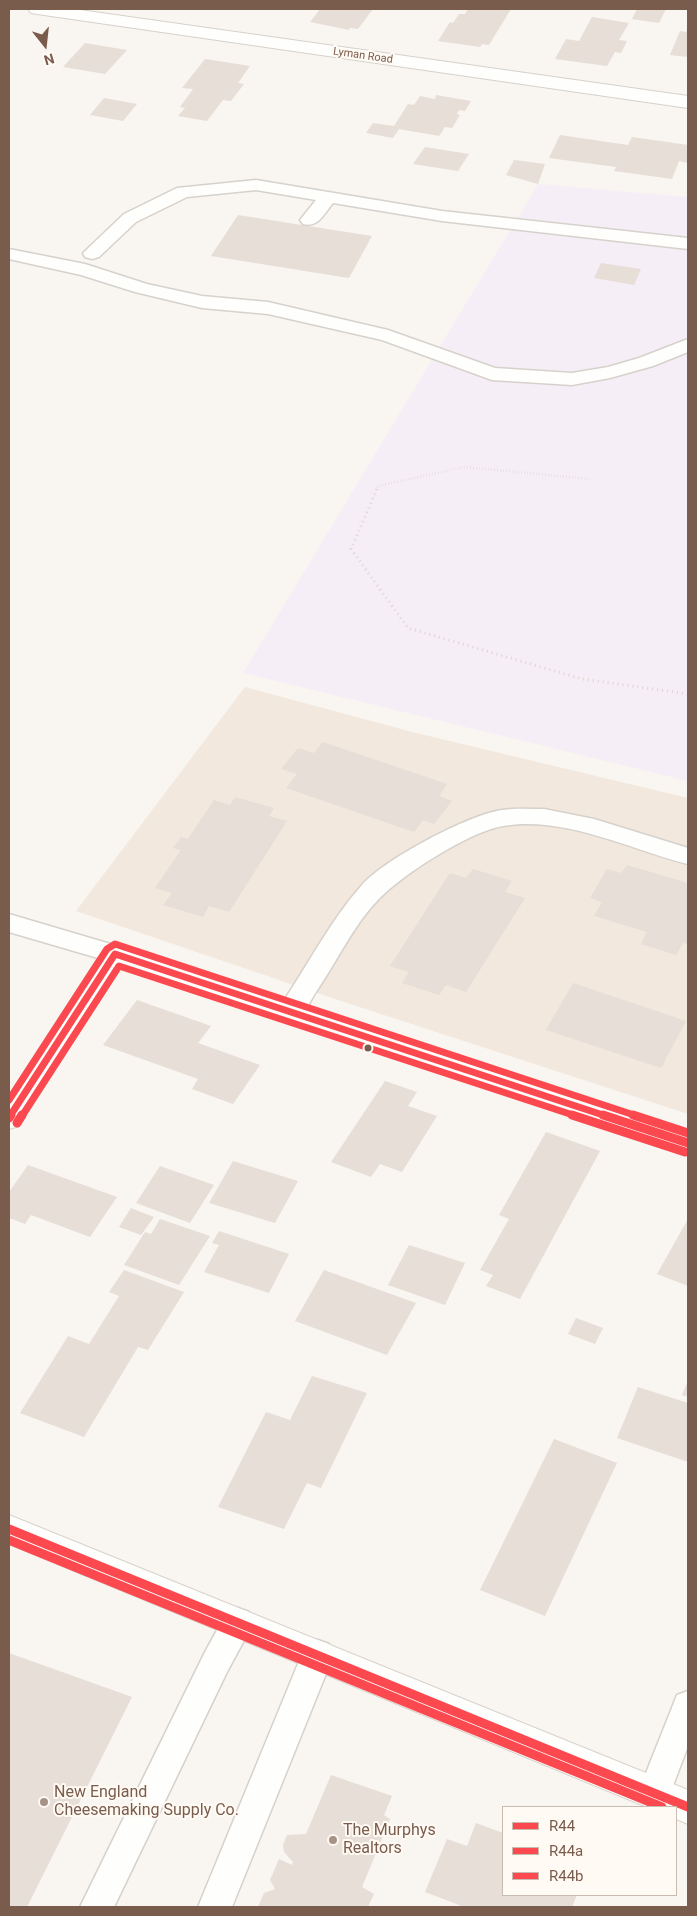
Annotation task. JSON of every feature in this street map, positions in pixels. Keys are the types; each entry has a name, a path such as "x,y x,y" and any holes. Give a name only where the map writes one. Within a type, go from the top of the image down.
{"street":[{"name":"Lyman Road","path":"49,10 688,102"},
{"path":"9,1118 115,954 688,1143"},
{"path":"9,1529 688,1807"}],"lane":[{"path":"92,253 130,218 183,192 256,185 442,216 688,244"},
{"path":"309,220 329,196"},
{"path":"9,254 85,270 142,288 202,302 268,308 388,336 492,374 572,379 610,372 646,362 688,345"},
{"path":"290,1011 317,971 341,928 372,889 410,860 472,828 502,818 544,817 594,827 688,856"},
{"path":"9,922 115,954"},
{"path":"97,1907 216,1662 238,1622"},
{"path":"215,1907 318,1654"},
{"path":"654,1793 688,1705"}],"path":[{"path":"590,479 464,467 378,486 351,549 408,628 582,679 688,694"}],"shaded area":[{"path":"538,184 688,197 688,781 243,673"},
{"path":"245,687 412,732 688,798 688,1114 335,999 76,911"}],"building":[{"path":"320,9 373,9 358,29 350,28 349,30 310,22"},
{"path":"468,9 511,9 489,45 482,44 480,47 438,41 450,22 453,23 459,14 465,14"},
{"path":"637,9 666,9 659,23 632,19"},
{"path":"592,17 629,23 619,40 627,41 621,53 615,52 607,66 555,59 566,39 579,41"},
{"path":"688,28 688,57 670,55 680,31 686,32"},
{"path":"85,43 127,50 105,74 63,67"},
{"path":"205,59 250,66 238,83 244,84 231,101 223,100 207,121 178,116 185,108 180,107 193,89 182,88"},
{"path":"436,95 471,101 465,111 459,110 457,114 460,115 452,128 445,127 439,136 399,129 393,138 366,133 373,123 394,126 408,104 414,105 420,96 435,99"},
{"path":"104,98 137,104 123,121 90,115"},
{"path":"560,135 628,145 632,137 688,145 688,163 679,161 672,179 614,171 616,167 549,158"},
{"path":"425,147 469,154 458,171 413,164"},
{"path":"514,160 545,164 538,184 506,175"},
{"path":"238,215 372,236 349,278 211,256"},
{"path":"601,263 641,269 634,285 594,278"},
{"path":"323,742 447,784 439,796 452,801 434,824 423,820 414,832 286,788 297,774 281,769 298,748 314,753"},
{"path":"235,797 274,808 269,816 287,821 229,912 209,906 203,917 163,905 172,893 155,888 181,850 173,848 181,837 188,839 214,800 230,805"},
{"path":"627,865 688,883 688,944 683,943 676,955 641,944 647,932 594,916 602,902 590,898 607,869 621,873"},
{"path":"473,869 512,881 505,892 525,898 466,992 446,985 439,995 402,983 409,972 390,966 450,873 466,878"},
{"path":"573,983 686,1021 661,1068 546,1030"},
{"path":"137,1000 211,1026 198,1043 260,1065 233,1104 192,1089 198,1079 103,1045"},
{"path":"385,1081 417,1092 408,1106 437,1116 402,1172 380,1164 371,1177 331,1162"},
{"path":"546,1132 600,1151 520,1299 486,1286 493,1275 480,1270 509,1219 499,1215"},
{"path":"233,1161 298,1181 275,1223 209,1203"},
{"path":"28,1165 117,1197 90,1237 31,1215 25,1224 9,1218 9,1192"},
{"path":"160,1166 214,1185 190,1223 136,1203"},
{"path":"131,1208 154,1217 141,1235 119,1227"},
{"path":"160,1219 210,1236 179,1285 124,1265 145,1232 151,1234"},
{"path":"688,1219 688,1286 657,1274"},
{"path":"219,1231 289,1254 269,1293 204,1272 219,1245 212,1243"},
{"path":"409,1245 465,1263 445,1305 388,1285"},
{"path":"124,1270 184,1292 148,1350 138,1347 84,1437 20,1413 68,1336 89,1344 119,1296 109,1292"},
{"path":"324,1270 416,1303 387,1355 295,1321"},
{"path":"576,1318 603,1328 595,1344 568,1334"},
{"path":"312,1376 367,1393 321,1488 307,1483 284,1529 218,1507 266,1412 290,1420"},
{"path":"688,1380 688,1397 682,1395"},
{"path":"638,1387 688,1403 688,1462 617,1438"},
{"path":"554,1439 617,1463 545,1616 480,1590"},
{"name":"New England Cheesemaking Supply Co.","path":"9,1653 132,1697 27,1907 9,1907"},
{"name":"The Murphys Realtors","path":"331,1775 392,1796 384,1815 390,1819 362,1887 374,1894 368,1907 258,1907 264,1893 275,1889 270,1880 279,1859 292,1865 293,1862 284,1852 283,1845 287,1835 306,1834"},
{"path":"476,1823 502,1833 502,1896 577,1896 572,1907 464,1907 425,1892 447,1839 467,1846"}],"transit line":[{"name":"R44b","path":"9,1100 107,949 115,944 688,1133"},
{"name":"R44","path":"9,1118 115,954 688,1143"},
{"name":"R44a","path":"17,1123 119,966 685,1152"},
{"name":"R44","path":"9,1529 688,1807"},
{"name":"R44a","path":"9,1540 660,1806"}],"place":[{"name":"New England Cheesemaking Supply Co.","path":"44,1802"},
{"name":"The Murphys Realtors","path":"333,1840"}]}
